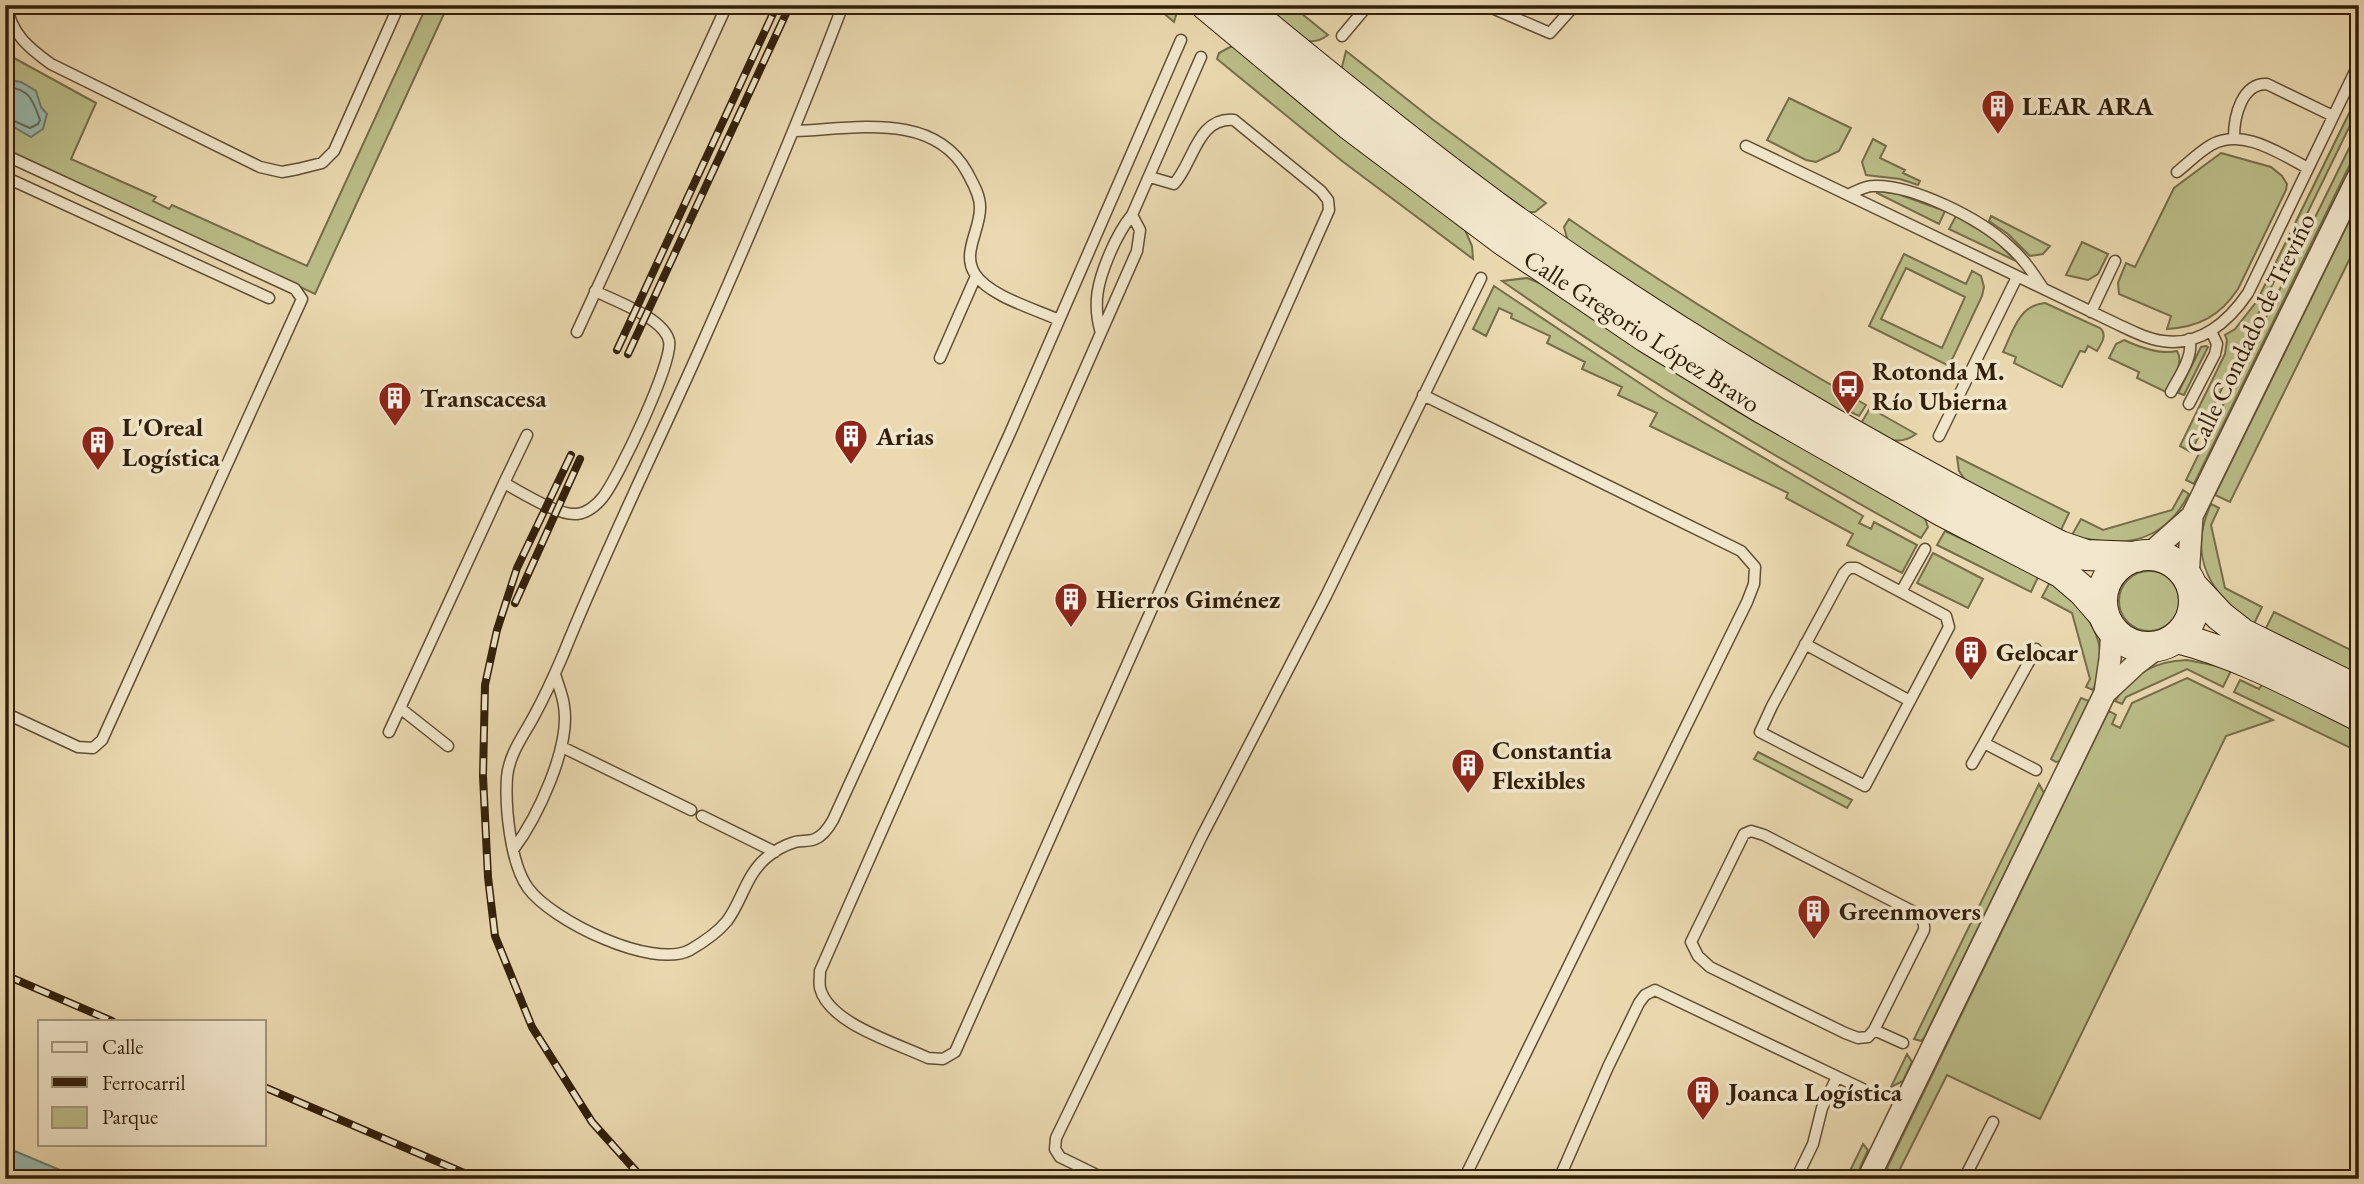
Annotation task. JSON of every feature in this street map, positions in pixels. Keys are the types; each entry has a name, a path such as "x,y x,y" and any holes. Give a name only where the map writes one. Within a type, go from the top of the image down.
{"main road":[{"name":"Calle Gregorio López Bravo","path":"1206,5 1360,133 1513,247 1646,337 1753,403 1944,512 2062,573 2083,591 2108,622"},
{"name":"Calle Gregorio López Bravo","path":"1241,5 1357,101 1492,204 1722,358 1856,439 2060,546 2086,555 2142,556"},
{"path":"2190,581 2194,596 2193,616 2189,624 2168,642 2151,648 2134,646 2119,637 2108,622 2102,596 2107,580 2119,565 2142,556 2171,561 2190,581 2220,616 2243,634 2359,691"},
{"path":"2168,642 2197,643 2244,660 2359,716"}],"street":[{"name":"Calle Condado de Treviño","path":"2190,581 2192,516 2359,175"},
{"name":"Calle Condado de Treviño","path":"2142,556 2192,516"},
{"path":"1868,1179 2105,693 2110,659 2108,622"},
{"path":"2105,693 2135,665 2168,642"}],"lane":[{"path":"7,5 15,30 28,48 51,64 260,167 282,172 322,163 334,151 399,5"},
{"path":"577,332 727,5"},
{"path":"843,5 795,131 698,354 555,674 511,758 507,772 506,789 513,850 526,886 538,900 559,916 634,951 661,955 686,952 727,921 752,872 775,852 796,841 816,839 827,830 1004,446 1181,40"},
{"path":"1342,36 1368,5"},
{"path":"1485,5 1550,33 1575,5"},
{"path":"1101,332 1096,315 1099,279 1122,226 1132,215 1150,177 1201,57"},
{"path":"1746,146 2146,337 2165,341 2189,339 2211,331 2234,313 2248,293 2359,63"},
{"path":"2234,137 2234,117 2249,89 2257,83 2267,83 2333,116"},
{"path":"1132,215 1140,230 1137,251 820,971 819,986 826,1002 844,1020 928,1058 943,1059 955,1052 1329,209 1328,200 1321,191 1234,120 1225,120 1208,128 1182,175 1174,184 1150,177"},
{"path":"795,131 876,127 897,128 931,136 963,166 975,188 981,208 969,257 976,276 995,292 1059,320"},
{"path":"2177,172 2212,144 2234,137 2260,144 2308,168"},
{"path":"5,155 295,289 302,299 102,740 93,748 78,747 5,713"},
{"path":"5,177 269,298"},
{"path":"1848,195 1870,186 1879,186 1952,208 1982,225 2009,246 2045,290"},
{"path":"2091,312 2115,261"},
{"path":"940,358 976,276"},
{"path":"1939,436 2017,277"},
{"path":"1105,1179 1060,1157 1055,1149 1056,1138 1201,838 1325,596 1481,278"},
{"path":"503,483 557,510 578,514 593,507 617,477 666,365 670,342 666,333 646,316 595,291"},
{"path":"2189,404 2215,354 2217,344 2211,331"},
{"path":"2171,392 2189,355 2189,339"},
{"path":"1423,394 1741,551 1755,567 1754,584 1747,602 1464,1179"},
{"path":"389,732 527,435"},
{"path":"1901,592 1925,549"},
{"path":"1849,568 1856,568 1901,592 1946,616 1949,627 1865,786 1760,732 1805,644 1849,568"},
{"path":"1805,644 1910,701"},
{"path":"1972,764 2036,649"},
{"path":"513,850 527,832 562,747 565,708 555,674"},
{"path":"400,708 448,746"},
{"path":"1984,743 2036,770"},
{"path":"562,747 775,852"},
{"path":"1751,831 1764,835 1916,913 1925,924 1874,1030 1868,1037 1858,1038 1845,1034 1710,967 1698,956 1691,942 1744,834 1751,831"},
{"path":"1559,1179 1639,1003 1645,995 1655,990 1863,1089"},
{"path":"1874,1030 1903,1043"},
{"path":"1796,1179 1813,1144 1822,1108 1837,1077"},
{"path":"1964,1179 1993,1122"}],"green space":[{"path":"427,5 448,5 315,294 5,149 5,53 96,103 71,159 156,197 153,201 169,209 172,205 307,266"},
{"path":"1154,5 1179,5 1174,22"},
{"path":"1262,5 1291,5 1328,35 1316,41 1304,40"},
{"path":"1234,47 1465,230 1472,246 1473,259 1342,161 1217,59 1219,53"},
{"path":"1346,51 1432,119 1546,203 1535,212 1527,212 1341,71"},
{"path":"2359,93 2359,107 2191,452 2180,446 2225,354 2225,335 2235,329 2257,301"},
{"path":"1789,98 1851,128 1839,151 1816,162 1806,160 1767,140"},
{"path":"2359,128 2359,146 2194,484 2186,480"},
{"path":"1873,139 1886,146 1880,158 1905,170 1903,173 1920,181 1918,185 1900,179 1866,175 1862,162"},
{"path":"2221,153 2271,167 2282,176 2287,184 2286,190 2238,289 2231,298 2216,313 2199,323 2167,329 2171,316 2119,294 2118,283 2126,263 2135,267 2174,188"},
{"path":"1877,193 1898,194 1945,211 1939,224"},
{"path":"2359,201 2359,240 2230,502 2215,495"},
{"path":"1956,216 1994,239 2016,261 1949,229"},
{"path":"1991,216 2050,246 2043,254 2030,256 2008,234 1989,221"},
{"path":"1569,219 1715,315 1866,405 1859,416 1847,410 1843,416 1791,385 1568,242 1564,227"},
{"path":"2082,242 2108,254 2098,274 2088,280 2066,275"},
{"path":"1904,254 1966,284 1972,271 1981,276 1984,287 1982,296 1949,366 1869,326","holes":["1906,268 1965,297 1942,348 1881,319"]},
{"path":"1527,278 1542,284 1735,410 1924,516 1928,527 1921,538 1708,415 1604,350 1502,281"},
{"path":"1494,286 1662,398 1863,516 1859,523 1871,529 1874,522 1917,545 1902,573 1847,545 1853,534 1786,498 1788,493 1650,426 1657,413 1618,395 1622,387 1582,369 1585,362 1547,343 1550,336 1511,318 1512,314 1499,308 1486,336 1473,329"},
{"path":"2045,303 2100,328 2103,334 2097,351 2088,346 2085,352 2080,351 2062,387 2014,363 2016,357 2003,352 2023,314 2036,305"},
{"path":"2124,340 2157,351 2177,351 2179,366 2166,392 2137,378 2139,372 2109,358 2116,344"},
{"path":"2201,347 2208,347 2184,395 2178,393"},
{"path":"1870,408 1916,434 1901,440 1888,439 1860,425"},
{"path":"1957,457 2069,513 2061,530 1968,484 1959,471"},
{"path":"2183,490 2189,494 2179,510 2167,523 2140,538 2108,542 2072,535 2081,519 2103,530 2172,510"},
{"path":"2211,504 2219,508 2211,525 2225,588 2262,607 2254,624 2225,600 2214,587 2207,572 2202,557 2201,540"},
{"path":"1945,531 2039,575 2031,592 1937,545"},
{"path":"1933,553 1983,579 1968,608 1917,583"},
{"path":"2143,571 2155,571 2174,584 2179,601 2177,613 2166,626 2155,631 2143,631 2124,618 2119,607 2119,595 2132,576"},
{"path":"2050,582 2085,616 2099,642 2099,673 2093,690 2086,687 2090,679 2072,613 2042,597"},
{"path":"2274,612 2359,654 2359,676 2265,630"},
{"path":"2187,660 2232,669 2223,687 2187,669 2126,697 2122,704 2115,701 2129,683 2145,671 2164,663"},
{"path":"2187,678 2273,720 2226,736 2040,1119 1947,1075 1895,1179 1892,1179 1887,1168 2107,714 2109,711 2116,715 2112,724 2120,728 2132,703"},
{"path":"2240,680 2259,689 2263,683 2359,730 2359,752 2234,692"},
{"path":"2081,698 2089,701 2060,761 2056,762 2051,759"},
{"path":"1758,752 1852,800 1847,808 1754,759"},
{"path":"2039,784 2044,793 1924,1038 1921,1041 1914,1039"},
{"path":"1907,1054 1912,1062 1903,1081 1891,1087"},
{"path":"1863,1144 1868,1150 1855,1179 1846,1179"}],"water":[{"path":"5,79 21,82 36,91 41,107 47,114 43,129 31,137 5,122"},
{"path":"5,1147 76,1179 18,1179 5,1174"}],"railway":[{"path":"617,350 777,5"},
{"path":"628,354 790,5"},
{"path":"571,455 517,568 497,630 485,685 483,776 488,877 495,936 532,1027 592,1122 643,1179"},
{"path":"515,603 580,459"},
{"path":"5,975 110,1020"},
{"path":"266,1088 478,1179"}],"place":[{"name":"LEAR ARA","path":"1998,136"},
{"name":"Rotonda M. Río Ubierna","path":"1848,416"},
{"name":"Transcacesa","path":"395,428"},
{"name":"Arias","path":"851,466"},
{"name":"L'Oreal Logística","path":"98,472"},
{"name":"Hierros Giménez","path":"1071,629"},
{"name":"Gelocar","path":"1971,682"},
{"name":"Constantia Flexibles","path":"1468,795"},
{"name":"Greenmovers","path":"1814,941"},
{"name":"Joanca Logística","path":"1703,1122"}]}
